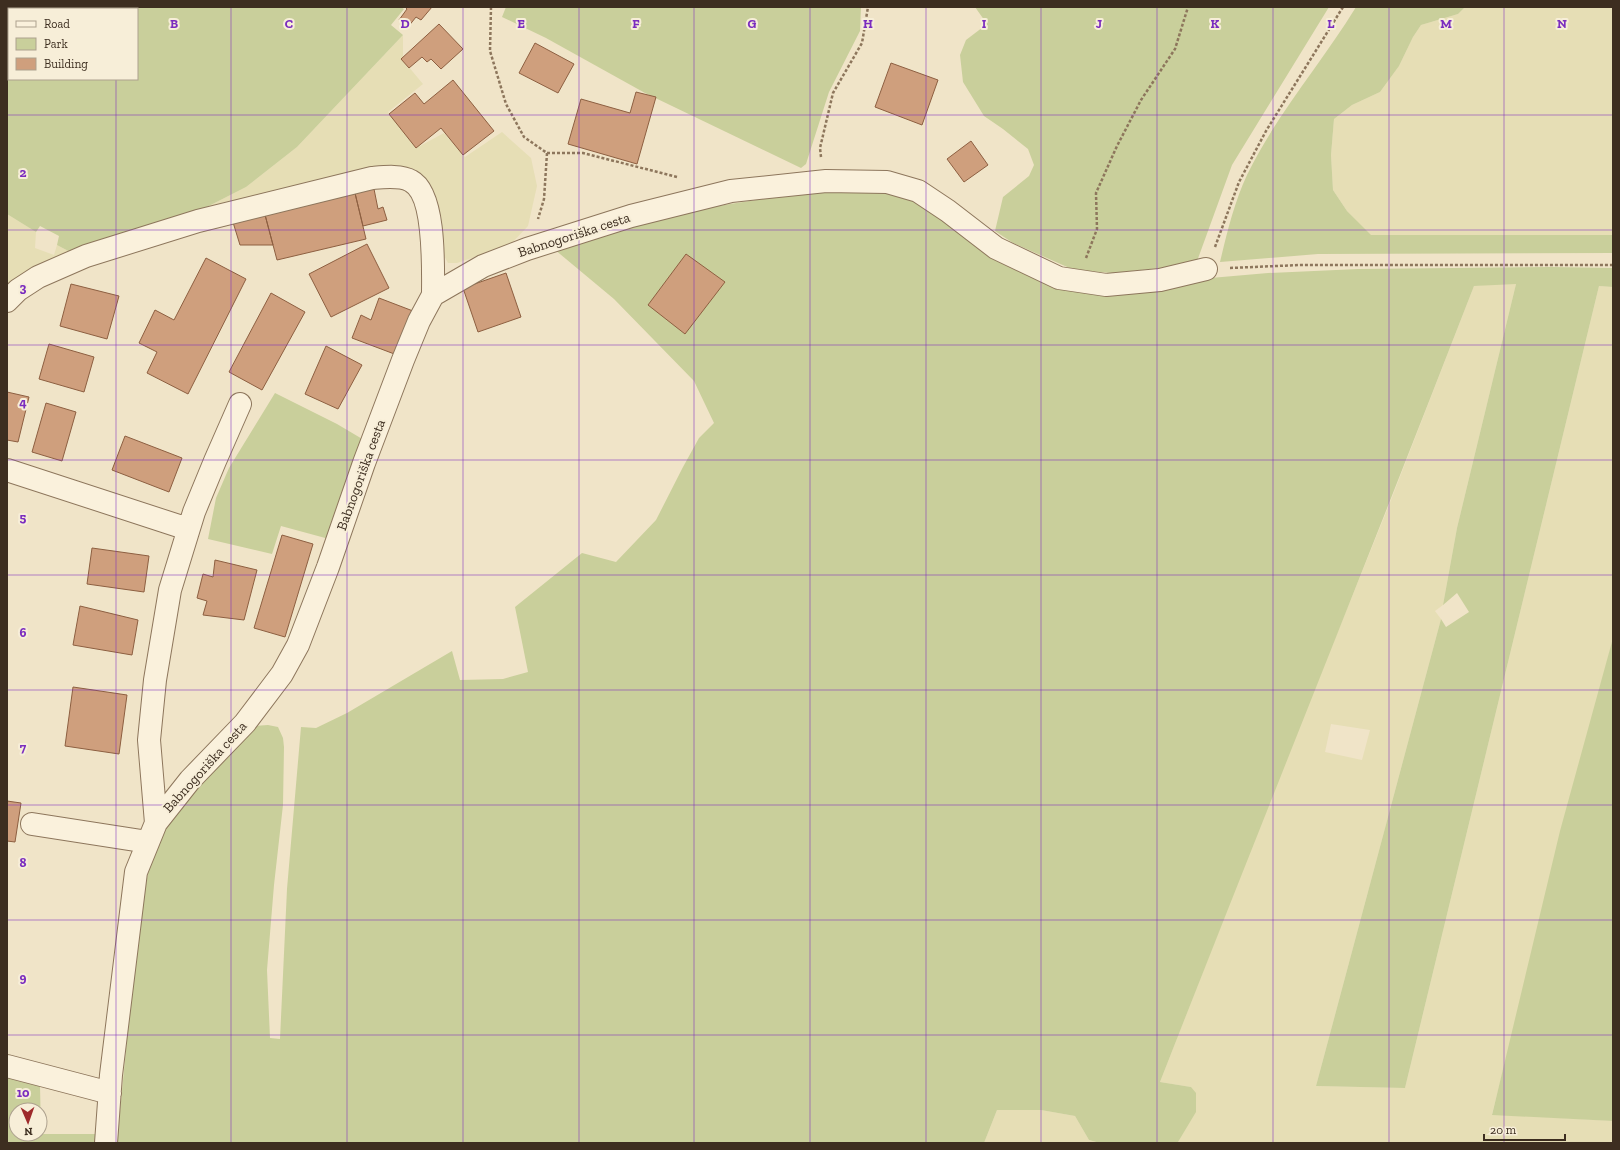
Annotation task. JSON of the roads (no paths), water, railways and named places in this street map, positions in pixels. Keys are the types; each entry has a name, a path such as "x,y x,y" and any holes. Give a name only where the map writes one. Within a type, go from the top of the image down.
{"street":[{"path":"7,301 18,290 38,277 86,256 198,222 372,178 390,176 411,181 423,193 433,242 433,295"},
{"name":"Babnogoriška cesta","path":"106,1143 110,1093 136,872 152,833 190,780 245,723 282,674 298,645 403,360 419,321 433,295 483,266 527,249 631,216 731,191 826,181 887,182 918,191 948,211 996,248 1059,278 1106,285 1152,281 1206,269"},
{"path":"32,824 152,833 149,740 155,680 170,590 194,512 240,404"},
{"path":"7,470 188,529"},
{"path":"7,1066 110,1093"}]}
